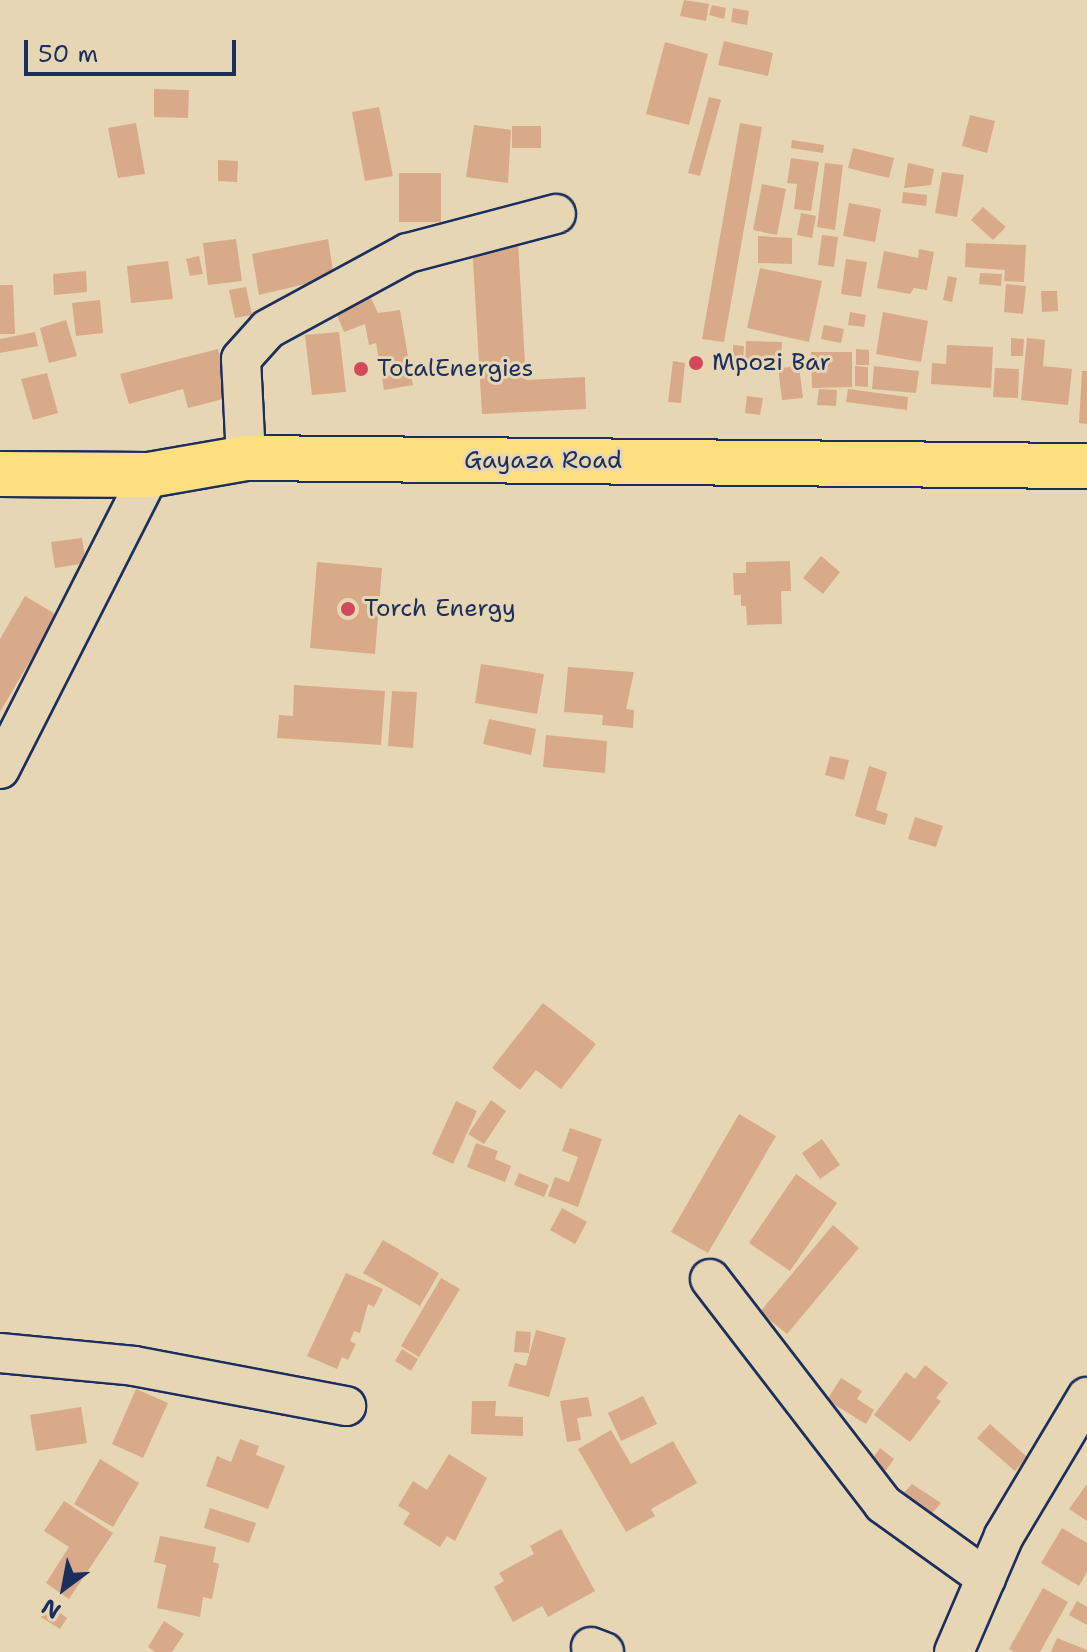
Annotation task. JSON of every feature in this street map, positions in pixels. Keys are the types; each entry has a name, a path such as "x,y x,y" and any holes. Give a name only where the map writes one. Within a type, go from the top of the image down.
{"main road":[{"name":"Gayaza Road","path":"0,474 149,475 246,458 1087,466"}],"street":[{"path":"246,458 241,359 268,329 408,253 556,214"},
{"path":"0,769 149,475"},
{"path":"710,1279 883,1504 986,1578"},
{"path":"0,1353 134,1366 346,1406"},
{"path":"954,1652 1004,1536 1087,1397"}],"building":[{"path":"684,0 709,4 706,21 680,16"},
{"path":"712,5 726,8 724,19 709,15"},
{"path":"733,8 749,11 747,25 731,22"},
{"path":"724,41 773,53 768,76 718,65"},
{"path":"665,42 708,54 689,125 646,114"},
{"path":"154,89 189,90 188,118 154,117"},
{"path":"709,97 721,100 700,176 688,173"},
{"path":"379,107 393,176 365,181 352,112"},
{"path":"970,115 995,121 987,153 962,146"},
{"path":"136,123 145,174 118,178 108,128"},
{"path":"740,123 762,127 724,342 702,339"},
{"path":"474,125 511,130 508,183 466,177"},
{"path":"512,126 541,126 541,148 512,148"},
{"path":"792,140 824,145 823,153 791,148"},
{"path":"853,148 894,158 889,178 848,168"},
{"path":"791,158 819,162 811,211 794,209 797,184 787,183"},
{"path":"218,160 238,161 237,182 218,181"},
{"path":"825,163 843,165 835,230 817,227"},
{"path":"908,163 934,169 931,185 904,188"},
{"path":"942,172 964,175 957,217 935,213"},
{"path":"399,173 441,173 441,222 399,222"},
{"path":"762,184 786,189 777,235 753,230"},
{"path":"903,192 927,195 926,206 902,203"},
{"path":"849,203 881,209 875,242 843,236"},
{"path":"983,207 1006,227 993,240 971,220"},
{"path":"801,213 816,216 812,238 797,235"},
{"path":"822,235 838,237 834,267 818,265"},
{"path":"758,236 792,238 792,264 758,263"},
{"path":"236,239 242,281 208,285 203,243"},
{"path":"328,239 334,277 259,295 252,254"},
{"path":"518,242 526,380 585,377 586,409 482,414 472,244"},
{"path":"966,243 1026,245 1024,282 1004,281 1005,270 965,267"},
{"path":"919,249 934,252 927,290 914,288 910,294 877,288 884,251 918,258"},
{"path":"199,256 203,274 190,276 186,259"},
{"path":"846,259 867,262 861,297 841,294"},
{"path":"168,261 173,299 131,303 127,266"},
{"path":"760,268 822,281 809,342 747,328"},
{"path":"86,271 87,292 54,295 53,274"},
{"path":"980,273 1002,274 1001,286 979,284"},
{"path":"948,276 957,278 952,302 943,300"},
{"path":"1006,284 1026,286 1023,314 1004,312"},
{"path":"0,285 13,285 15,334 0,334"},
{"path":"246,287 252,315 235,318 229,290"},
{"path":"1041,291 1057,291 1058,311 1042,312"},
{"path":"369,294 378,313 400,310 413,385 384,390 376,343 369,345 365,324 344,332 334,308"},
{"path":"100,300 103,333 76,336 72,303"},
{"path":"850,312 866,315 864,327 848,325"},
{"path":"883,312 928,321 921,362 876,354"},
{"path":"66,320 77,356 49,363 40,328"},
{"path":"824,325 844,329 841,343 821,339"},
{"path":"35,332 38,346 0,353 0,339"},
{"path":"339,332 346,392 312,395 305,335"},
{"path":"1011,338 1024,339 1023,356 1011,356"},
{"path":"1027,338 1045,340 1043,366 1072,369 1068,405 1021,400"},
{"path":"746,341 782,342 781,368 799,366 803,398 782,400 778,367 745,366"},
{"path":"733,345 744,346 743,364 733,364"},
{"path":"947,345 993,347 991,388 931,384 932,363 946,364"},
{"path":"218,349 231,397 188,408 183,389 129,404 120,374"},
{"path":"856,349 869,350 869,365 856,365"},
{"path":"811,352 852,352 852,387 812,388"},
{"path":"673,361 685,363 681,403 668,402"},
{"path":"855,366 868,367 868,387 855,386"},
{"path":"874,366 919,371 916,393 872,389"},
{"path":"995,368 1019,369 1018,398 993,397"},
{"path":"1082,371 1087,371 1087,424 1079,423"},
{"path":"47,373 58,413 33,420 21,379"},
{"path":"819,389 837,390 836,406 817,405"},
{"path":"848,389 908,397 907,410 846,402"},
{"path":"747,396 763,398 760,415 745,413"},
{"path":"82,538 86,563 55,568 51,542"},
{"path":"821,556 840,572 823,594 803,578"},
{"path":"790,561 791,591 781,591 782,624 747,625 746,606 741,606 741,595 734,595 733,573 746,573 746,562"},
{"path":"317,562 382,568 375,654 310,648"},
{"path":"25,596 57,615 0,712 0,639"},
{"path":"481,664 544,674 537,714 475,703"},
{"path":"568,667 634,672 626,709 634,710 633,728 602,725 603,715 564,712"},
{"path":"294,685 385,691 381,745 277,738 279,715 293,716"},
{"path":"392,691 417,692 413,748 388,746"},
{"path":"489,719 536,729 531,755 483,744"},
{"path":"546,735 607,741 605,773 543,767"},
{"path":"830,756 849,760 844,780 825,775"},
{"path":"869,766 887,772 876,810 888,814 885,825 855,816"},
{"path":"915,817 943,826 936,847 908,839"},
{"path":"543,1003 596,1044 561,1089 536,1070 520,1090 492,1068"},
{"path":"491,1100 506,1111 484,1144 468,1134"},
{"path":"456,1101 477,1111 453,1164 432,1154"},
{"path":"739,1114 776,1136 708,1253 671,1232"},
{"path":"570,1128 602,1139 578,1207 548,1196 555,1177 569,1182 578,1157 562,1151"},
{"path":"822,1139 840,1165 820,1179 802,1153"},
{"path":"476,1143 498,1151 495,1159 511,1166 505,1182 467,1167"},
{"path":"519,1173 549,1185 544,1197 514,1185"},
{"path":"796,1174 837,1203 790,1271 749,1243"},
{"path":"562,1208 587,1222 575,1244 550,1230"},
{"path":"833,1225 859,1248 787,1334 760,1312"},
{"path":"383,1240 439,1273 420,1306 363,1273"},
{"path":"346,1273 383,1289 374,1307 368,1304 360,1333 354,1331 350,1341 356,1344 348,1360 342,1357 337,1369 307,1356"},
{"path":"441,1278 460,1289 419,1357 401,1346"},
{"path":"536,1330 566,1338 549,1397 508,1386 515,1363 526,1366"},
{"path":"516,1331 531,1332 529,1353 514,1352"},
{"path":"402,1349 418,1359 411,1371 395,1361"},
{"path":"925,1365 948,1383 936,1398 941,1401 910,1442 874,1415 906,1372 915,1379"},
{"path":"841,1378 862,1391 857,1399 874,1410 866,1424 827,1400"},
{"path":"136,1389 168,1403 143,1458 112,1444"},
{"path":"643,1396 657,1424 621,1441 608,1413"},
{"path":"588,1397 592,1416 577,1418 581,1440 567,1442 560,1401"},
{"path":"472,1401 496,1401 495,1416 523,1417 523,1436 471,1434"},
{"path":"81,1407 87,1443 36,1451 30,1415"},
{"path":"990,1424 1027,1457 1015,1471 977,1438"},
{"path":"611,1430 631,1464 673,1441 697,1483 651,1509 655,1516 626,1532 578,1449"},
{"path":"240,1439 259,1446 256,1455 285,1466 268,1509 206,1486 217,1456 231,1462"},
{"path":"880,1448 894,1459 884,1473 870,1462"},
{"path":"449,1454 487,1478 455,1541 447,1536 440,1547 403,1524 410,1513 398,1506 413,1481 427,1490"},
{"path":"100,1459 139,1483 113,1527 74,1504"},
{"path":"912,1484 941,1503 927,1519 900,1497"},
{"path":"1087,1484 1087,1521 1069,1509"},
{"path":"64,1501 113,1533 69,1599 46,1583 69,1547 44,1531"},
{"path":"210,1508 256,1523 249,1543 204,1528"},
{"path":"1062,1528 1087,1543 1087,1572 1079,1586 1041,1563"},
{"path":"561,1529 595,1591 548,1617 542,1606 513,1622 494,1587 504,1581 499,1573 534,1554 530,1546"},
{"path":"160,1536 216,1547 213,1562 219,1564 212,1599 203,1597 200,1617 157,1608 166,1565 154,1562"},
{"path":"1043,1588 1068,1602 1040,1652 1014,1652 1009,1649"},
{"path":"1077,1601 1087,1607 1087,1625 1069,1615"},
{"path":"49,1605 67,1618 60,1629 41,1617"},
{"path":"164,1621 184,1634 172,1652 155,1652 148,1647"},
{"path":"1057,1638 1087,1650 1087,1652 1051,1652"}],"place":[{"name":"Mpozi Bar","path":"696,363"},
{"name":"TotalEnergies","path":"361,369"},
{"name":"Torch Energy","path":"348,609"}]}
